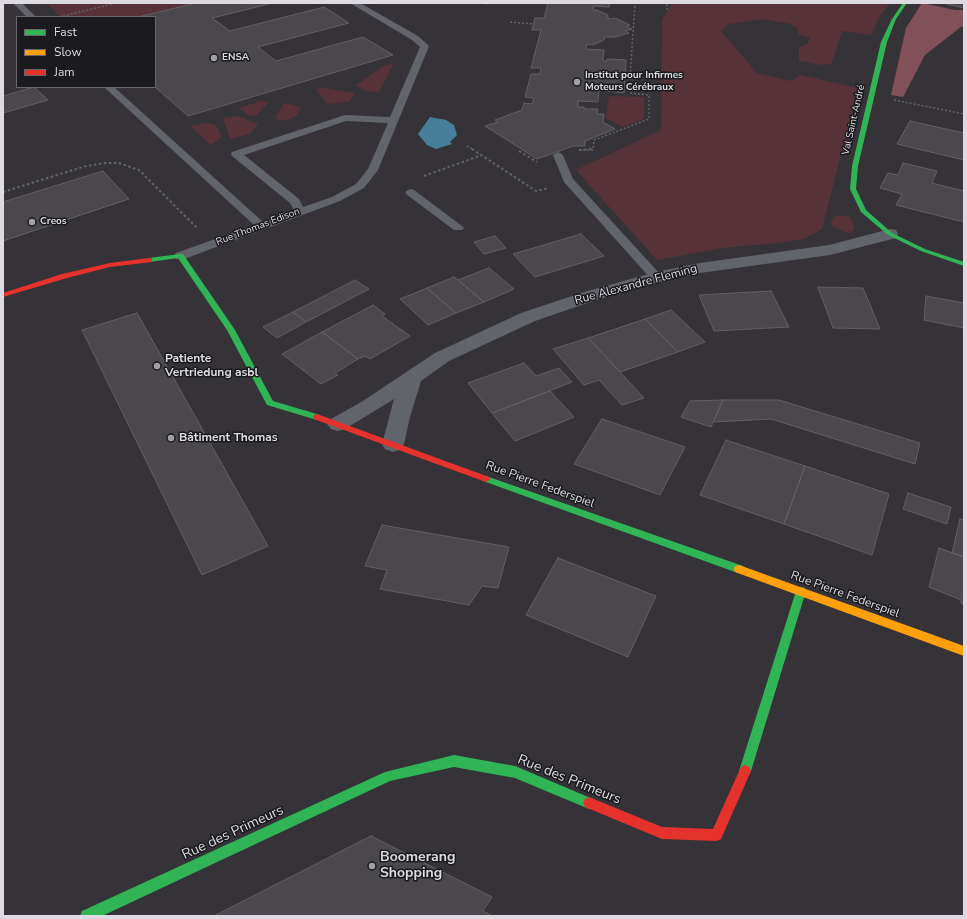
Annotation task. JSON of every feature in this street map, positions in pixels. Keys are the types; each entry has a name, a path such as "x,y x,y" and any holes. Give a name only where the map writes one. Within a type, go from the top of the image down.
{"street":[{"name":"Val Saint-André","path":"890,234 863,211 853,189 855,166 884,42 894,18 905,3"},
{"path":"890,234 923,250 964,264"},
{"name":"Rue Alexandre Fleming","path":"338,424 370,406 449,354 528,317 590,296 656,277 700,268 830,250 890,234"},
{"name":"Rue Thomas Edison","path":"3,295 65,276 110,265 180,256"},
{"name":"Rue Pierre Federspiel","path":"180,256 231,330 270,403 338,424 494,482 801,591 964,651"},
{"path":"393,444 399,417 412,377"},
{"name":"Rue des Primeurs","path":"87,916 389,776 454,761 515,772 662,834 717,835 742,780 801,591"}],"lane":[{"path":"17,3 31,16"},
{"name":"Rue Thomas Edison","path":"180,256 261,226 297,206 336,199 360,186 373,170 425,46 415,38 357,3"},
{"path":"110,88 261,226"},
{"path":"297,206 236,154 345,118 394,120"},
{"path":"558,155 568,180 656,277"},
{"path":"410,192 458,228"}],"path":[{"path":"63,16 117,3"},
{"path":"168,3 174,3"},
{"path":"483,3 487,5"},
{"path":"519,150 538,163 571,150 592,150 594,140 649,118 648,94 629,94 635,3"},
{"path":"660,3 667,3 668,10"},
{"path":"510,22 534,24"},
{"path":"871,95 964,114"},
{"path":"467,146 536,190 546,189"},
{"path":"3,192 86,166 104,163 120,163 139,170 213,244"}],"shaded area":[{"path":"46,3 196,3 142,16 60,16"},
{"path":"673,3 890,3 880,16 871,35 842,31 831,64 823,65 799,61 799,48 807,44 810,38 798,34 798,29 791,24 763,19 729,24 721,31 757,73 791,81 800,75 858,88 822,229 804,239 722,248 657,260 576,170 661,130 662,19"},
{"path":"922,3 955,10 964,10 964,26 925,55 903,97 891,95 906,28"},
{"path":"394,63 379,92 366,91 356,85 384,66"},
{"path":"325,88 355,93 349,102 327,104 316,89"},
{"path":"609,96 644,97 644,119 623,127 606,118"},
{"path":"261,101 269,102 257,115 254,116 249,115 239,108"},
{"path":"284,103 301,107 298,114 291,119 280,121 275,118"},
{"path":"238,116 258,124 250,134 230,139 223,118"},
{"path":"206,123 216,125 222,137 211,145 190,126"},
{"path":"836,216 849,216 855,227 850,234 833,227 831,221"}],"water":[{"path":"430,117 446,120 454,125 457,135 450,142 452,144 436,149 427,145 418,134"}],"building":[{"name":"ENSA","path":"196,3 273,3 212,18 230,31 324,7 349,23 258,47 276,61 363,37 393,55 188,116 156,88 156,16 142,16"},
{"name":"Institut pour Infirmes Moteurs Cérébraux","path":"548,3 610,3 609,7 593,6 593,10 597,10 608,15 608,19 615,18 630,25 626,26 632,29 625,31 629,33 615,37 605,37 604,40 593,45 587,44 586,49 604,50 603,61 607,61 607,59 626,60 624,93 599,90 598,102 578,101 578,107 584,107 584,109 598,109 597,114 604,114 603,122 615,129 585,141 585,146 573,146 537,159 485,126 498,122 495,120 522,110 524,103 532,104 534,98 525,97 531,74 540,74 541,68 531,68 541,30 532,30 535,18 544,18"},
{"path":"942,3 964,3 964,8"},
{"path":"35,88 48,100 3,113 3,96"},
{"path":"910,121 964,133 964,160 897,144"},
{"path":"903,163 937,171 932,183 964,191 964,222 896,205 902,194 880,188 888,173 898,175"},
{"name":"Creos","path":"103,171 129,199 3,241 3,202"},
{"path":"581,234 604,256 535,277 513,254"},
{"path":"495,236 506,248 484,254 474,242"},
{"path":"489,268 514,289 484,302 458,280"},
{"path":"454,277 484,302 456,313 427,288"},
{"path":"355,280 369,289 306,322 293,312"},
{"path":"818,287 863,288 880,329 833,328"},
{"path":"427,288 456,313 428,325 400,299"},
{"path":"771,291 789,327 714,331 699,295"},
{"path":"926,296 964,303 964,328 924,320"},
{"path":"373,305 385,314 382,316 410,336 370,359 365,356 358,359 322,332"},
{"path":"671,310 705,342 678,352 645,319"},
{"path":"293,312 306,322 277,338 263,327"},
{"name":"Bâtiment Thomas","path":"137,313 268,546 202,575 82,330"},
{"path":"645,319 678,352 620,372 588,338"},
{"path":"322,332 358,359 335,373 338,375 321,384 282,354"},
{"path":"588,338 644,398 622,405 599,380 584,385 553,349"},
{"path":"524,363 536,376 559,368 572,382 492,413 468,383"},
{"path":"550,391 574,417 515,441 492,413"},
{"path":"723,400 711,427 681,417 690,401"},
{"path":"723,400 779,400 920,443 915,464 771,419 713,422"},
{"path":"602,419 685,447 660,495 574,464"},
{"path":"726,440 805,466 784,524 700,495"},
{"path":"805,466 889,494 872,555 784,524"},
{"path":"908,493 951,507 947,524 903,509"},
{"path":"960,519 964,520 964,557 952,553"},
{"path":"382,525 509,547 498,588 482,586 469,605 380,589 387,570 365,566"},
{"path":"939,548 964,557 964,604 961,603 961,600 929,587"},
{"path":"558,558 656,596 628,657 526,615"},
{"name":"Boomerang Shopping","path":"371,836 492,897 483,911 492,916 214,916"}],"traffic: fast":[{"path":"905,3 894,19 884,42 855,166 853,189 863,211 890,234 923,250 964,264"},
{"path":"149,260 180,256 231,330 270,403 317,417"},
{"path":"486,479 739,569"},
{"path":"745,771 801,591"},
{"path":"87,916 389,776 454,761 515,772 589,803"}],"traffic: slow":[{"path":"739,569 964,651"}],"traffic: jam":[{"path":"3,295 65,276 110,265 149,260"},
{"path":"317,417 486,479"},
{"path":"589,803 662,833 717,835 745,771"}],"place":[{"name":"ENSA","path":"214,58"},
{"name":"Institut pour Infirmes Moteurs Cérébraux","path":"577,82"},
{"name":"Creos","path":"32,222"},
{"name":"Patiente Vertriedung asbl","path":"157,366"},
{"name":"Bâtiment Thomas","path":"171,438"},
{"name":"Boomerang Shopping","path":"372,866"}]}
